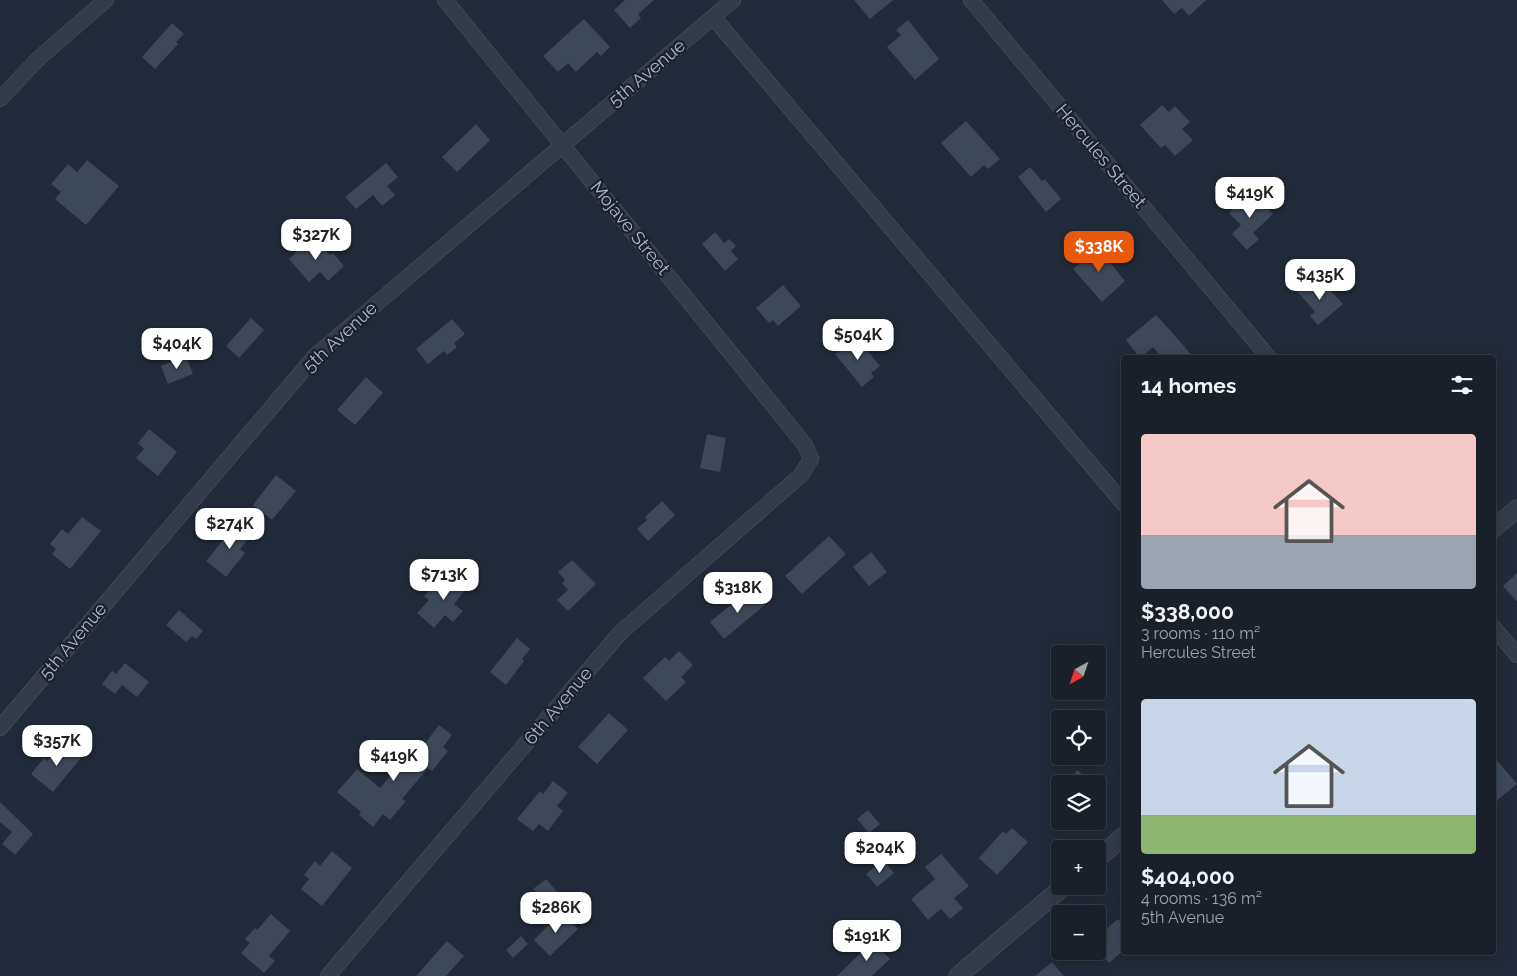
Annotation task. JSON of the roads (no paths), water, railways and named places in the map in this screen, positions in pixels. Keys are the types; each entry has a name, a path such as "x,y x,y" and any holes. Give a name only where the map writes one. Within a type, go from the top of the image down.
{"street":[{"path":"0,99 39,58 106,0"},
{"name":"Mojave Street","path":"445,0 805,445 811,459"},
{"name":"5th Avenue","path":"0,728 315,356 733,0"},
{"name":"Hercules Street","path":"971,0 1267,355"},
{"path":"713,17 1121,500"},
{"name":"6th Avenue","path":"328,976 620,633 801,475 811,459"},
{"path":"1496,526 1517,509"},
{"path":"1496,630 1517,655"},
{"path":"1106,851 1121,839"},
{"path":"958,976 1053,895"}]}
